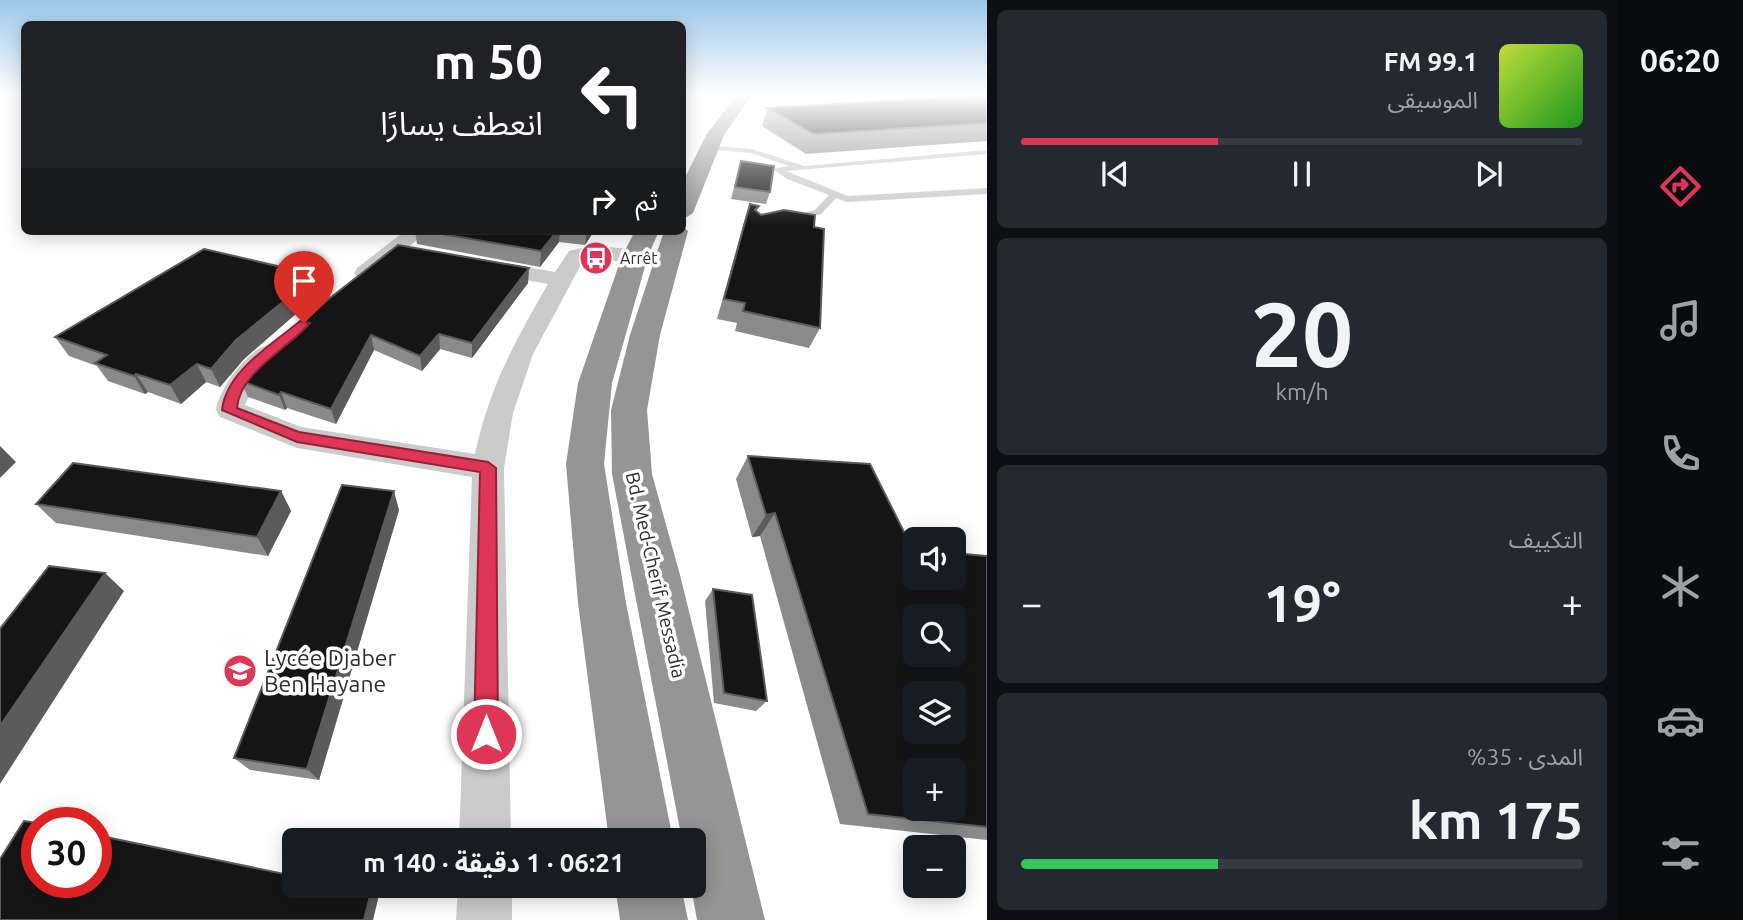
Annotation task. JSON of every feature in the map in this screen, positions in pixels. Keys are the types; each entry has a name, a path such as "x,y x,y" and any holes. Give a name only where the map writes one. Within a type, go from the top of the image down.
{"highway":[{"path":"686,202 712,138"},
{"name":"Bd. Med-Cherif Messadia","path":"675,235 645,335 629,410 632,474 657,575 731,920"},
{"path":"638,828 602,603 585,464 595,383 641,243"},
{"path":"650,898 654,920"}],"street":[{"path":"485,828 488,468 498,413 520,354 561,280 580,252 641,243"},
{"path":"344,289 411,244"},
{"path":"471,263 561,280"},
{"path":"294,332 241,380 231,396 230,410 297,437 488,468"},
{"path":"484,920 485,898"}],"lane":[{"path":"706,147 751,151 803,168"},
{"path":"987,152 777,169 834,195 861,198 987,191"},
{"path":"777,221 806,217 818,212 834,195"}],"building":[{"path":"741,161 774,166 770,192 735,187"},
{"path":"750,204 759,206 755,210 761,215 784,210 815,215 814,227 824,229 820,328 743,311 745,303 724,299"},
{"path":"448,235 554,235 541,251"},
{"path":"398,245 529,268 472,343 439,334 420,356 371,335 331,409 241,381 246,372 330,298"},
{"path":"204,249 316,275 236,340 211,369 197,364 170,385 95,363 107,355 55,337"},
{"path":"748,456 870,464 903,530 903,590 966,590 966,554 987,556 987,827 932,821 966,821 966,758 903,758 903,818 868,814 775,513 766,515"},
{"path":"73,463 281,491 257,537 36,504"},
{"path":"342,485 394,491 307,769 234,758"},
{"path":"49,566 105,573 0,726 0,629"},
{"path":"713,589 752,595 767,701 724,693"},
{"path":"21,826 21,898 112,898 112,838 282,874 282,898 370,898 364,920 0,920 0,859"}],"place":[{"name":"Arrêt","path":"596,258"},
{"name":"Lycée Djaber Ben Hayane","path":"240,671"}],"route":[{"path":"304,323 241,380 231,396 230,410 297,437 488,468 486,734"}]}
